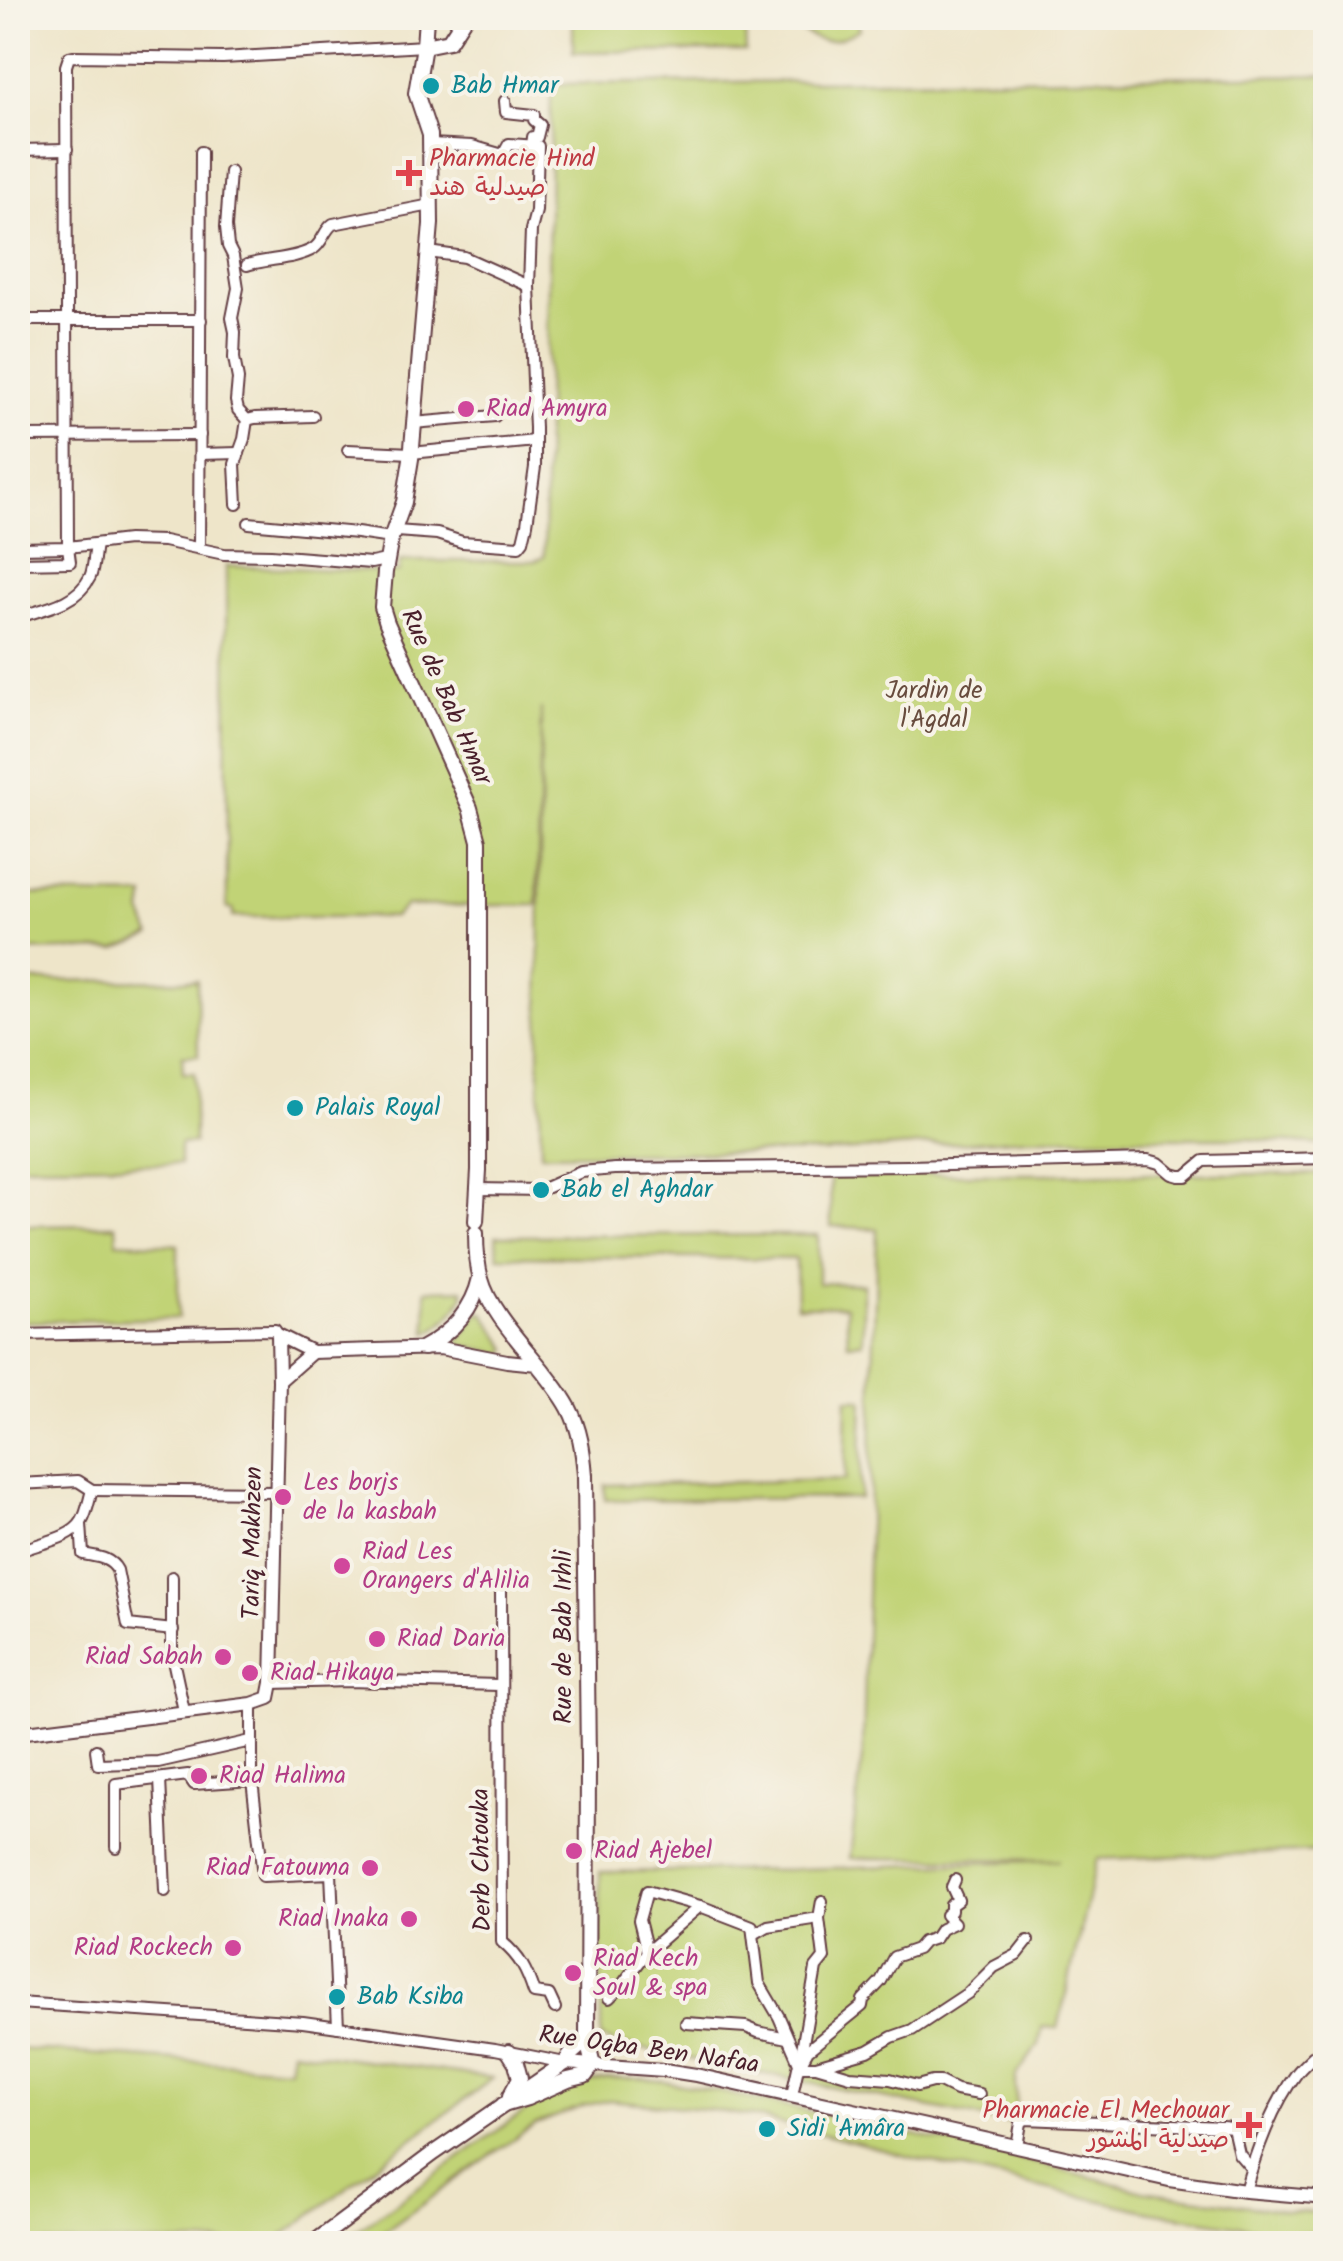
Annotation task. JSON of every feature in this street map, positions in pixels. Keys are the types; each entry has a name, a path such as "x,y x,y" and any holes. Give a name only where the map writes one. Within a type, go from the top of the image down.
{"main road":[{"name":"Rue de Bab Hmar","path":"426,18 416,93 430,135 426,307 404,502 386,560 382,606 470,808 479,841 476,1227"},
{"path":"424,46 449,41 464,18"},
{"name":"Rue de Bab Irhli","path":"476,1227 480,1278 490,1300 570,1410 581,1442 585,1475 588,1762 587,2040 593,2066"},
{"path":"423,1348 444,1336 462,1316 480,1278"},
{"path":"312,2244 434,2153 565,2063 587,2040"},
{"path":"503,2105 520,2078 509,2052"},
{"path":"503,2105 584,2076 593,2066"}],"street":[{"path":"18,563 70,562 66,66 69,57 223,58 424,46"},
{"path":"505,100 506,112 534,115 540,125 532,146"},
{"path":"249,524 437,534 462,542 519,546 523,541 535,441 529,286 538,146 509,144 503,154 480,147 430,144"},
{"path":"18,150 67,149"},
{"path":"199,548 202,152"},
{"path":"230,172 226,227 238,288 232,318 238,379 236,401 247,420"},
{"path":"246,264 313,249 329,225 431,206"},
{"path":"428,252 464,257 529,286"},
{"path":"18,320 201,320"},
{"path":"247,420 313,416"},
{"path":"413,423 495,416"},
{"path":"237,504 234,472 247,420"},
{"path":"18,436 200,435"},
{"path":"348,450 411,453 535,441"},
{"path":"200,454 240,453"},
{"path":"18,548 164,541 224,554 371,563 386,560"},
{"path":"18,616 58,604 80,592 92,574 96,544"},
{"path":"478,1189 541,1190 581,1172 615,1169 1148,1160 1172,1174 1186,1176 1204,1162 1326,1158"},
{"path":"18,1334 275,1330 312,1352 440,1348 537,1364"},
{"name":"Tariq Makhzen","path":"272,1683 278,1335"},
{"path":"279,1381 312,1352"},
{"path":"18,1366 18,1380"},
{"path":"18,1484 78,1481 92,1490 277,1492"},
{"path":"92,1490 81,1524 83,1554 108,1561 117,1570 128,1625 173,1630"},
{"path":"18,1552 55,1540 81,1524"},
{"path":"172,1577 173,1662 184,1710"},
{"name":"Derb Chtouka","path":"504,1582 499,1685 502,1942 521,1960 534,1993 551,1996 555,2008"},
{"path":"18,1732 252,1704 267,1700 272,1683 499,1685"},
{"path":"252,1704 252,1780 263,1876 332,1873 338,2028"},
{"path":"96,1750 98,1764 158,1762 251,1742"},
{"path":"116,1848 116,1784 188,1775 194,1784 252,1780"},
{"path":"160,1779 165,1892"},
{"path":"799,2064 808,2050 862,2006 894,1956 917,1950 954,1922 946,1914 958,1900 952,1887 955,1880"},
{"path":"647,1952 638,1920 648,1891 752,1926 758,1982 779,2017 799,2064"},
{"path":"792,2096 816,1968 824,1958 818,1918 822,1901"},
{"path":"608,1998 647,1952 700,1906"},
{"path":"754,1934 768,1926 818,1918"},
{"path":"816,2066 868,2051 912,2030 968,1992 1028,1942"},
{"name":"Rue Oqba Ben Nafaa","path":"18,2003 302,2022 565,2063 680,2072 1169,2180 1326,2198"},
{"path":"686,2023 746,2027 787,2038"},
{"path":"1244,2191 1283,2095 1296,2073 1326,2045"},
{"path":"799,2064 917,2086 940,2082 979,2094"},
{"path":"1016,2146 1025,2119 1233,2128 1239,2154 1251,2168"}],"green space":[{"path":"573,18 745,18 746,51 573,52"},
{"path":"783,18 856,18 860,29 837,39 820,40"},
{"name":"Jardin de l'Agdal","path":"1325,75 1325,1145 1234,1138 1028,1138 826,1152 541,1154 541,708 537,905 405,906 394,917 233,917 233,909 227,908 226,566 399,572 400,561 535,561 544,557 551,84"},
{"path":"18,894 145,896 142,912 151,935 116,949 18,951"},
{"path":"197,980 198,1055 182,1056 183,1073 194,1073 194,1143 180,1144 180,1164 18,1165 18,981"},
{"path":"830,1174 1325,1174 1325,1851 1097,1859 1058,2028 1042,2027 1039,2044 1016,2076 1016,2123 601,2038 600,1872 1059,1860 850,1858 863,1749 877,1229 831,1226"},
{"path":"116,1225 117,1242 178,1245 178,1318 18,1322 18,1226"},
{"path":"818,1235 818,1283 863,1284 863,1342 848,1343 846,1306 797,1306 796,1259 498,1256 496,1236"},
{"path":"463,1289 454,1311 427,1333 426,1290"},
{"path":"478,1313 484,1313 508,1349 504,1354 456,1344"},
{"path":"847,1399 863,1399 860,1498 605,1500 605,1485 845,1480"},
{"path":"18,2049 289,2068 292,2050 493,2078 273,2243 18,2243"},
{"path":"613,2078 648,2079 717,2091 1014,2157 1143,2191 1326,2213 1325,2234 1279,2232 1151,2212 937,2164 760,2118 609,2100 536,2124 369,2243 338,2244 522,2113 579,2083"}],"place":[{"name":"Bab Hmar","path":"431,86"},
{"name":"Pharmacie Hind صيدلية هند","path":"409,173"},
{"name":"Riad Amyra","path":"466,409"},
{"name":"Palais Royal","path":"295,1108"},
{"name":"Bab el Aghdar","path":"541,1190"},
{"name":"Les borjs de la kasbah","path":"283,1497"},
{"name":"Riad Les Orangers d'Alilia","path":"342,1566"},
{"name":"Riad Daria","path":"377,1639"},
{"name":"Riad Sabah","path":"223,1657"},
{"name":"Riad Hikaya","path":"250,1673"},
{"name":"Riad Halima","path":"199,1776"},
{"name":"Riad Ajebel","path":"574,1851"},
{"name":"Riad Fatouma","path":"370,1868"},
{"name":"Riad Inaka","path":"409,1919"},
{"name":"Riad Rockech","path":"233,1948"},
{"name":"Riad Kech Soul & spa","path":"573,1973"},
{"name":"Bab Ksiba","path":"337,1997"},
{"name":"Pharmacie El Mechouar صيدلية المشور","path":"1249,2125"},
{"name":"Sidi 'Amâra","path":"767,2129"}]}
